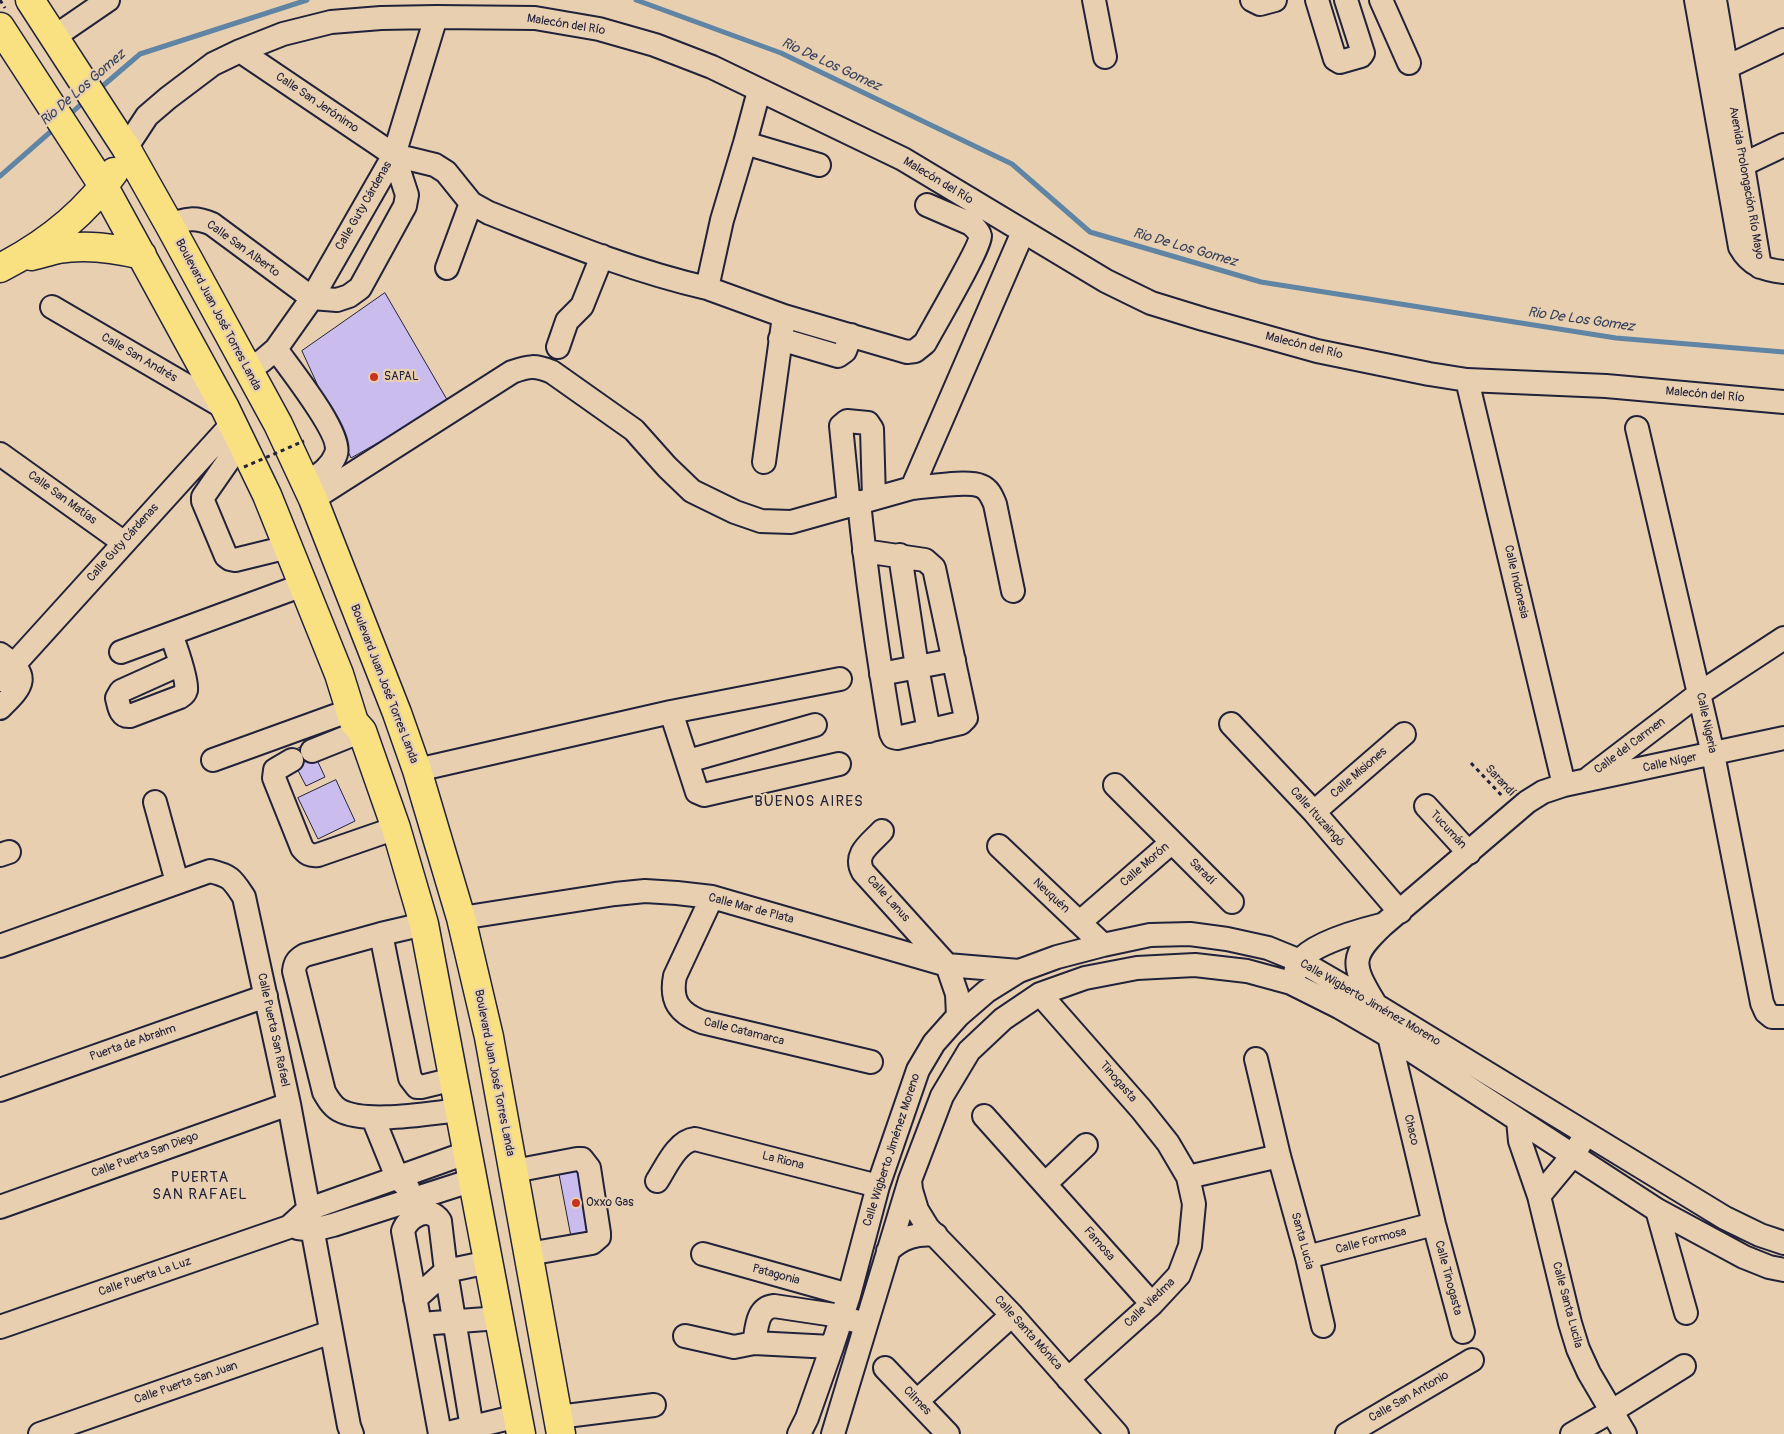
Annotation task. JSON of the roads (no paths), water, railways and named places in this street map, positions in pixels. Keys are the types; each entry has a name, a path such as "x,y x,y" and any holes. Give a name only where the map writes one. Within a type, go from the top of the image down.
{"main road":[{"name":"Boulevard Juan José Torres Landa","path":"30,0 126,148 278,424 310,491 397,713 417,770 461,918 489,1037 559,1426"},
{"path":"0,27 84,154 142,255 266,495 339,674 396,828 424,924 519,1425"},
{"path":"10,263 67,225 92,202 115,172 126,148"},
{"path":"10,263 58,249 88,247 106,247 142,255"}],"street":[{"path":"57,42 108,0"},
{"path":"1094,0 1105,57"},
{"path":"1252,0 1260,4 1275,0"},
{"path":"1317,0 1335,59 1340,62 1361,56 1363,53 1346,0"},
{"path":"1381,0 1409,63"},
{"name":"Avenida Prolongación Río Mayo","path":"1696,0 1717,68 1742,165 1774,268"},
{"name":"Avenida Prolongación Río Mayo","path":"1715,0 1717,68 1740,247 1747,259 1774,268"},
{"name":"Calle Guty Cárdenas","path":"247,369 262,361 276,349 312,298 394,155 436,17"},
{"name":"Malecón del Río","path":"126,148 147,116 212,64 283,34 331,22 381,18 535,18 599,29 655,45 712,67 903,159 1106,281 1151,303 1203,319 1317,351 1467,380 1606,386 1784,402"},
{"path":"1717,68 1784,40"},
{"name":"Calle San Jerónimo","path":"240,51 394,155"},
{"path":"707,288 722,220 759,91"},
{"path":"745,143 819,165"},
{"path":"1742,165 1784,145"},
{"path":"394,155 435,165 456,182 471,204 488,213 602,256 685,283 707,288 784,316 907,352 915,351 925,343 980,241 977,229 971,224 927,205"},
{"path":"312,298 337,300 349,296 360,288 405,206 407,195 394,155"},
{"path":"447,268 471,204"},
{"name":"Calle San Alberto","path":"170,226 183,220 194,218 212,224 312,298"},
{"path":"912,488 1024,232"},
{"path":"558,347 567,321 582,306 602,256"},
{"name":"Calle San Andrés","path":"52,307 236,435"},
{"path":"764,462 784,316"},
{"path":"780,339 838,356 845,351 851,335"},
{"path":"276,349 325,419 336,440 337,453 310,491"},
{"path":"310,491 512,372 528,366 541,367 552,372 634,430 667,468 692,491 735,512 761,521 791,522 912,488 972,483 982,486 989,492 995,504 1013,591"},
{"name":"Calle Indonesia","path":"1467,380 1575,782"},
{"name":"Calle Nigeria","path":"1637,428 1700,693 1762,1003 1766,1012 1778,1017"},
{"path":"236,435 203,496 203,501 226,556 235,560 288,547"},
{"name":"Calle Guty Cárdenas","path":"0,708 19,687 20,674 5,666 123,542 236,435"},
{"name":"Calle San Matías","path":"0,454 123,542"},
{"path":"861,502 864,551 891,733 893,737 897,738 961,723 966,718 934,568 925,560 864,551"},
{"path":"900,555 929,731"},
{"path":"121,652 303,585"},
{"path":"171,634 181,664"},
{"name":"Calle del Carmen","path":"1374,1004 1357,973 1357,962 1359,952 1364,944 1391,918 1469,853 1515,811 1543,792 1575,782 1700,693 1784,638"},
{"path":"881,674 954,660"},
{"path":"417,770 672,712 840,679"},
{"path":"672,712 697,792 704,795 839,764"},
{"path":"356,721 302,756 275,770 274,778 302,848 307,854 312,856 318,855 396,828"},
{"path":"213,760 356,721"},
{"name":"Calle Ituzaingó","path":"1231,724 1314,812 1391,918"},
{"path":"688,761 815,725"},
{"name":"Calle Misiones","path":"1314,812 1404,734"},
{"name":"Calle Níger","path":"1575,782 1784,738"},
{"name":"Calle Morón","path":"1080,922 1172,842 1115,785"},
{"path":"155,802 177,882"},
{"name":"Tucumán","path":"1426,806 1469,853"},
{"name":"Calle Lanus","path":"882,831 858,858 859,865 863,872 947,965"},
{"name":"Saradí","path":"1172,842 1232,902"},
{"name":"Neuquén","path":"999,846 1103,945"},
{"name":"Calle Puerta San Rafael","path":"0,946 210,871 225,875 234,883 244,897 289,1104 349,1431"},
{"name":"Calle Mar de Plata","path":"461,918 615,894 645,891 677,893 712,898 947,965 1019,971"},
{"name":"Calle Catamarca","path":"712,898 675,976 672,990 677,1005 688,1017 870,1062"},
{"name":"Calle del Carmen","path":"1300,961 1312,951 1328,942 1391,918"},
{"path":"424,924 305,955 295,964 294,970 324,1092 331,1103 339,1110 373,1118 460,1110"},
{"path":"381,934 410,1078 417,1087 454,1079"},
{"name":"Calle Wigberto Jiménez Moreno","path":"799,1434 807,1418 849,1295 878,1186 918,1070 934,1043 958,1016 987,992 1019,971 1058,957 1150,935 1190,934 1227,939 1268,948 1300,961 1725,1218 1760,1235 1784,1243"},
{"path":"1291,983 1300,961"},
{"path":"947,965 957,994 958,1016"},
{"name":"Calle Wigberto Jiménez Moreno","path":"833,1434 910,1180 942,1096 969,1051 1003,1019 1040,994 1085,978 1137,968 1195,965 1247,971 1291,983 1339,1007 1389,1036 1657,1210 1744,1257 1769,1267 1784,1270"},
{"name":"Tinogasta","path":"1040,994 1141,1109 1168,1143 1188,1177"},
{"name":"Puerta de Abrahm","path":"0,1090 266,996"},
{"name":"Chaco","path":"1389,1036 1434,1224"},
{"name":"Santa Lucia","path":"1256,1059 1323,1326"},
{"name":"Calle Puerta San Diego","path":"0,1207 289,1104"},
{"name":"Famosa","path":"984,1116 1152,1304"},
{"path":"373,1118 396,1177 418,1197"},
{"name":"Calle Santa Lucila","path":"1518,1120 1520,1141 1539,1196 1578,1349 1589,1374 1625,1434"},
{"path":"1539,1196 1573,1155 1586,1133"},
{"name":"La Riona","path":"657,1181 681,1144 695,1139 878,1186"},
{"path":"1046,1184 1086,1145"},
{"name":"Calle Puerta La Luz","path":"290,1227 308,1208 468,1152"},
{"path":"1188,1177 1279,1156"},
{"path":"514,1171 577,1159 582,1159 589,1168 599,1237 592,1243 528,1254"},
{"name":"Calle Viedma","path":"1068,1378 1152,1304 1179,1275 1190,1246 1194,1204 1188,1177"},
{"name":"Calle Puerta La Luz","path":"0,1327 290,1227 313,1230 473,1180"},
{"name":"Calle Santa Mónica","path":"910,1180 917,1210 928,1228 1012,1315 1117,1434"},
{"path":"1657,1210 1686,1313"},
{"path":"473,1431 446,1271 440,1221 432,1213 427,1212 413,1216 405,1225 403,1232 442,1434 473,1431 519,1425"},
{"name":"Calle Formosa","path":"1307,1257 1434,1224"},
{"name":"Calle Tinogasta","path":"1434,1224 1463,1332"},
{"path":"888,1251 894,1245 910,1237 936,1235"},
{"name":"Patagonia","path":"703,1254 849,1295"},
{"path":"416,1299 446,1271 489,1262"},
{"path":"754,1343 760,1314 768,1306 841,1317 867,1324"},
{"path":"917,1401 1012,1315"},
{"path":"420,1324 499,1318"},
{"name":"Calle Puerta San Juan","path":"40,1434 331,1332"},
{"path":"685,1336 725,1346 742,1347 754,1343 832,1347"},
{"name":"Calle San Antonio","path":"1347,1434 1376,1426 1472,1360"},
{"path":"1572,1434 1684,1366"},
{"name":"Cilmes","path":"885,1368 948,1434"},
{"path":"559,1426 654,1404"}],"waterway":[{"name":"Rio De Los Gomez","path":"98,90 140,54 307,0"},
{"name":"Rio De Los Gomez","path":"636,0 781,53 1012,164 1090,232 1261,282 1616,338 1784,352"},
{"name":"Rio De Los Gomez","path":"68,116 86,100"},
{"name":"Rio De Los Gomez","path":"0,176 56,127"}],"place":[{"name":"SAPAL","path":"374,377"},
{"name":"Oxxo Gas","path":"576,1203"}],"district":[{"name":"BUENOS AIRES","path":"809,802"},
{"name":"PUERTA SAN RAFAEL","path":"200,1186"}]}
